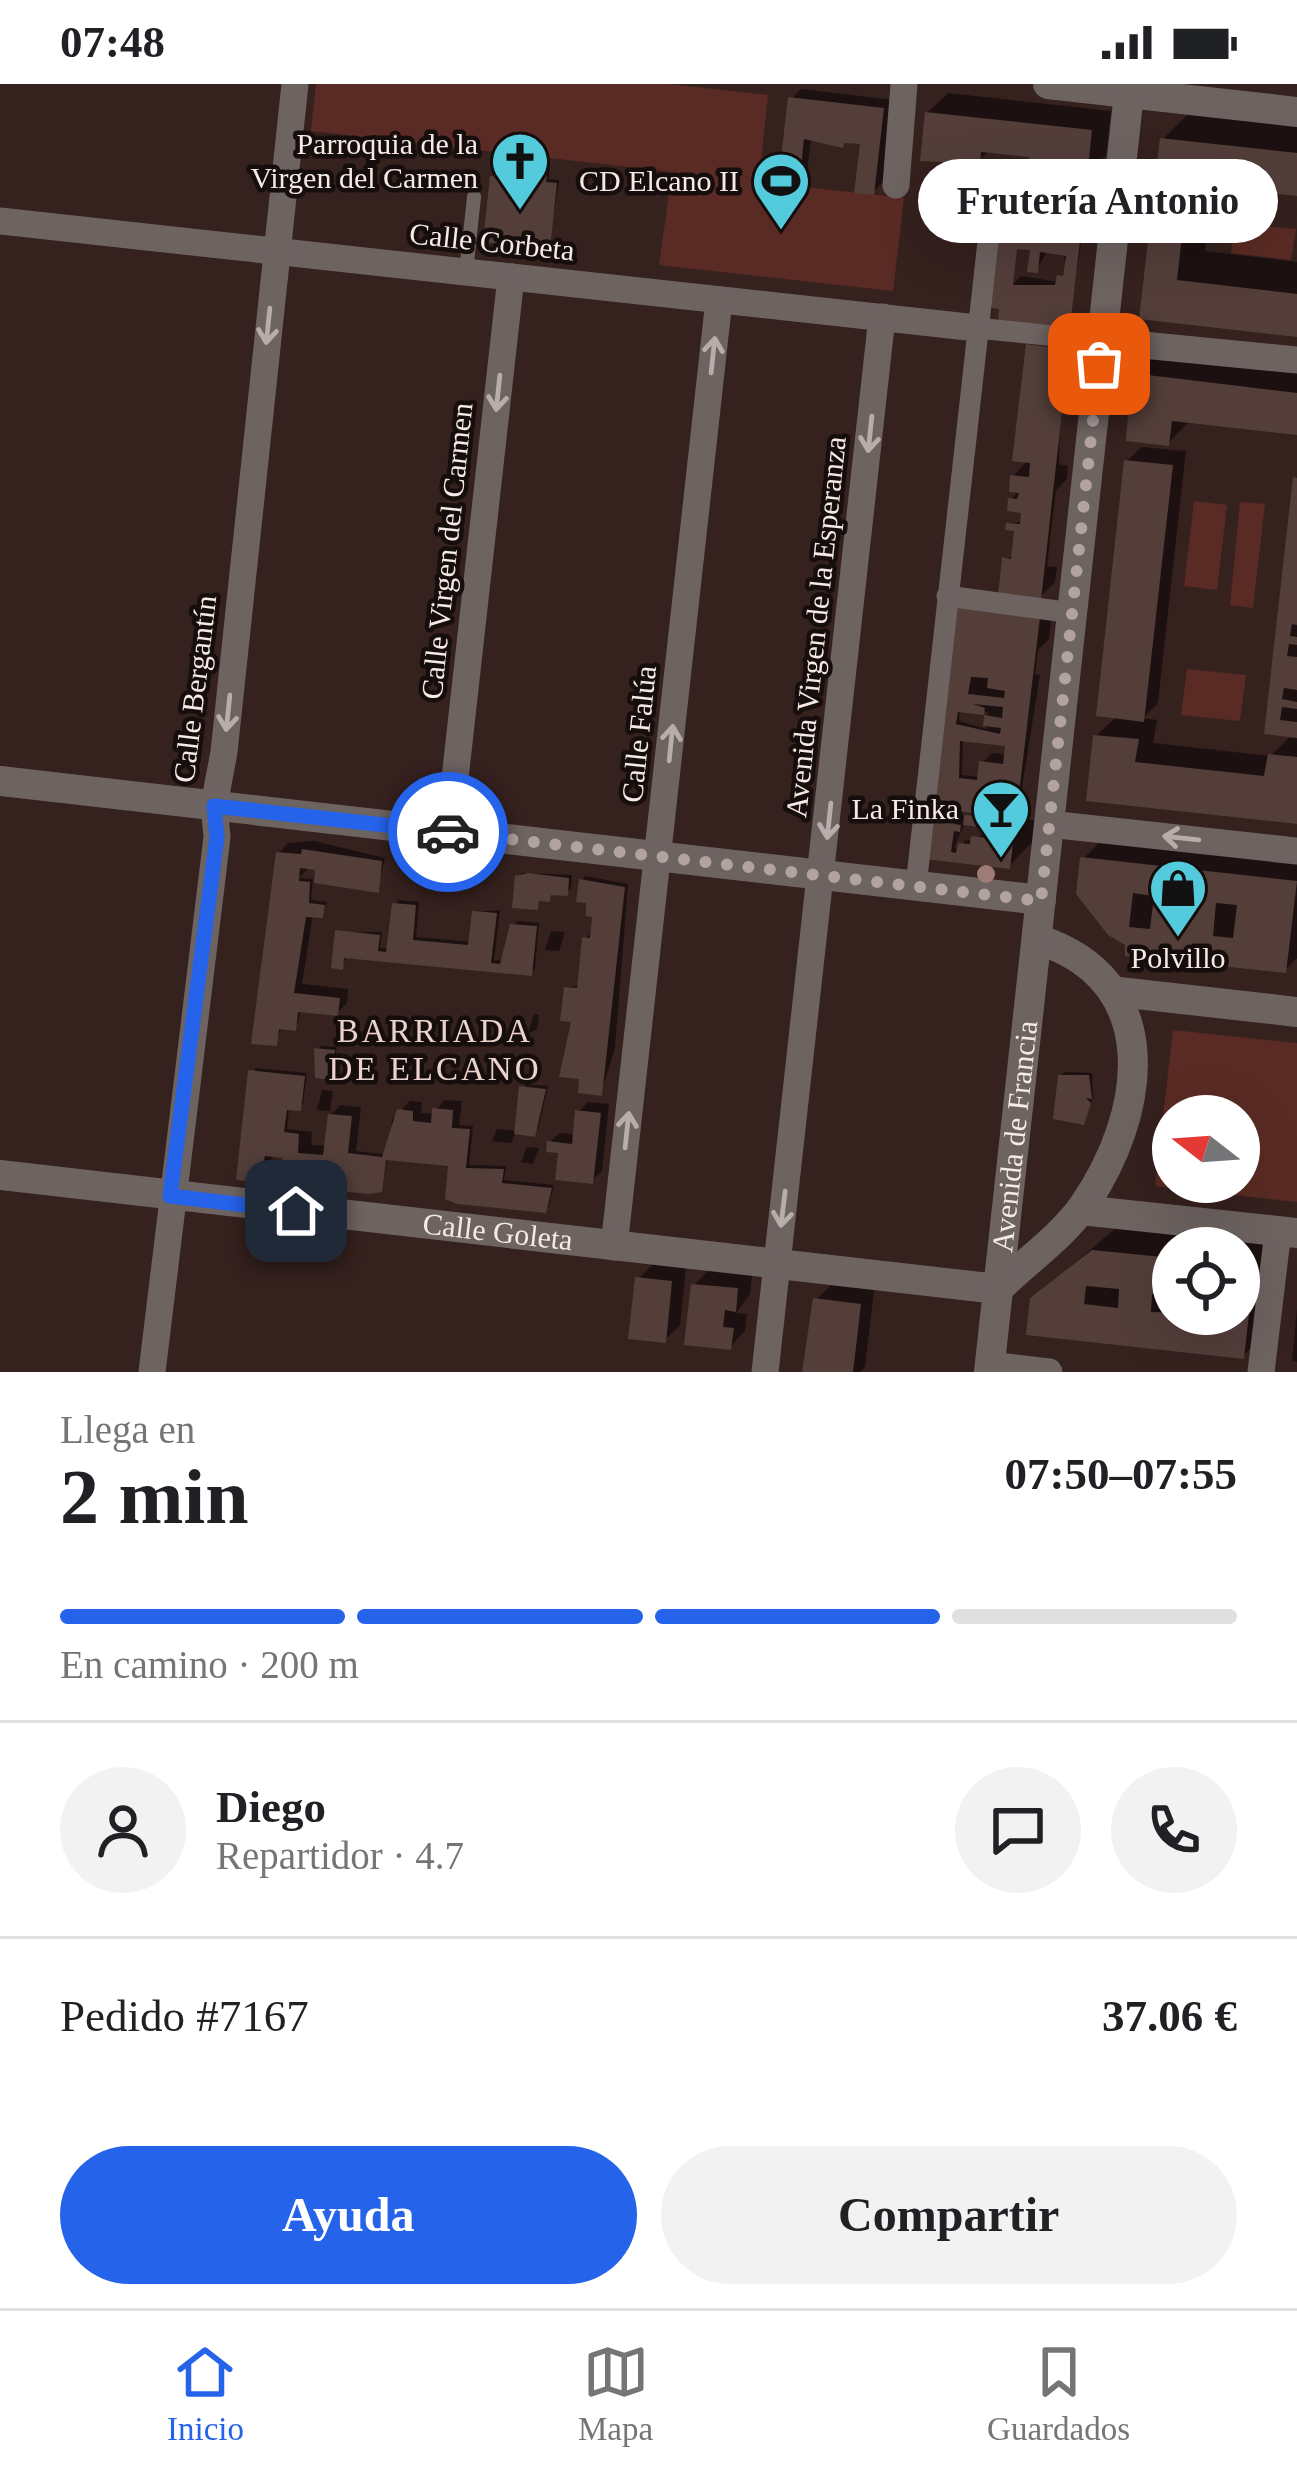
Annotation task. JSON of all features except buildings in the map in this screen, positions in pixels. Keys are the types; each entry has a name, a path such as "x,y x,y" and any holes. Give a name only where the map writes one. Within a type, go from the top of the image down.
{"street":[{"name":"Calle Bergantín","path":"152,1372 217,837 214,806 224,752 295,84"},
{"path":"896,185 904,84"},
{"path":"1048,84 1130,89 1297,112"},
{"name":"Avenida de Francia","path":"990,1369 1130,89"},
{"path":"916,886 991,215 1114,227"},
{"name":"Calle Corbeta","path":"0,221 977,328"},
{"name":"Calle Virgen del Carmen","path":"449,832 511,277"},
{"name":"Calle Falúa","path":"614,1247 719,300"},
{"name":"Avenida Virgen de la Esperanza","path":"765,1372 824,875 882,317"},
{"path":"977,328 1297,360"},
{"path":"947,596 1073,613"},
{"path":"0,781 1041,901"},
{"path":"1049,824 1297,851"},
{"path":"1037,939 1066,948 1119,992 1297,1012"},
{"path":"998,1289 1081,1210 1122,1143 1131,1036 1119,992"},
{"name":"Calle Goleta","path":"0,1175 998,1289"},
{"path":"1081,1210 1287,1233 1262,1372"},
{"path":"990,1369 1049,1372"}],"lane":[{"path":"466,272 474,196"}],"shaded area":[{"path":"316,84 669,84 768,95 759,182 904,198 893,291 659,265 672,172 311,131"},
{"path":"1234,223 1296,229 1291,260 1231,253"},
{"path":"1194,501 1227,505 1217,590 1184,586"},
{"path":"1240,502 1265,504 1253,608 1230,605"},
{"path":"1187,669 1246,675 1240,721 1181,715"},
{"path":"1173,1030 1297,1043 1297,1202 1260,1198 1260,1095 1166,1095"}],"way so far":[{"path":"448,832 1041,901 1099,364"}],"place":[{"name":"Parroquia de la Virgen del Carmen","path":"520,212"},
{"name":"CD Elcano II","path":"781,232"},
{"name":"Frutería Antonio","path":"1099,364"},
{"name":"La Finka","path":"1001,860"},
{"name":"Polvillo","path":"1178,939"}],"district":[{"name":"BARRIADA DE ELCANO","path":"435,1049"}],"route":[{"path":"296,1211 170,1196 217,837 214,806 448,832"}]}
